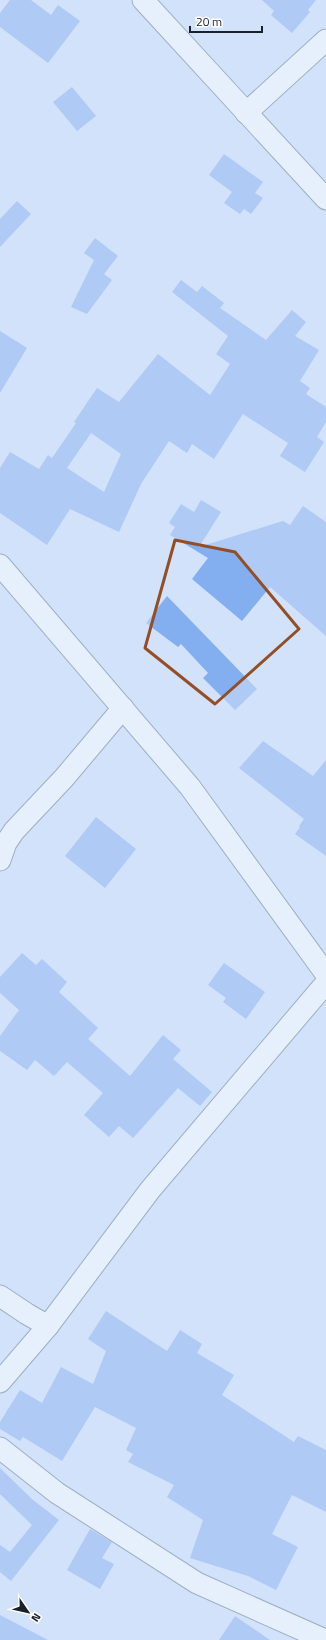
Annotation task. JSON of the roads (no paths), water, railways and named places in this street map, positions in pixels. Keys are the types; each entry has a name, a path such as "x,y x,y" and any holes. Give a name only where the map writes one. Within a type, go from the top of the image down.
{"street":[{"path":"143,0 326,199"},
{"path":"246,113 326,40"},
{"path":"0,565 190,787 326,974"},
{"path":"0,860 6,843 14,831 64,778 123,708"},
{"path":"0,1382 48,1326 150,1190 326,983"},
{"path":"0,1296 48,1326"},
{"path":"0,1448 56,1493 197,1583 325,1640"}]}
